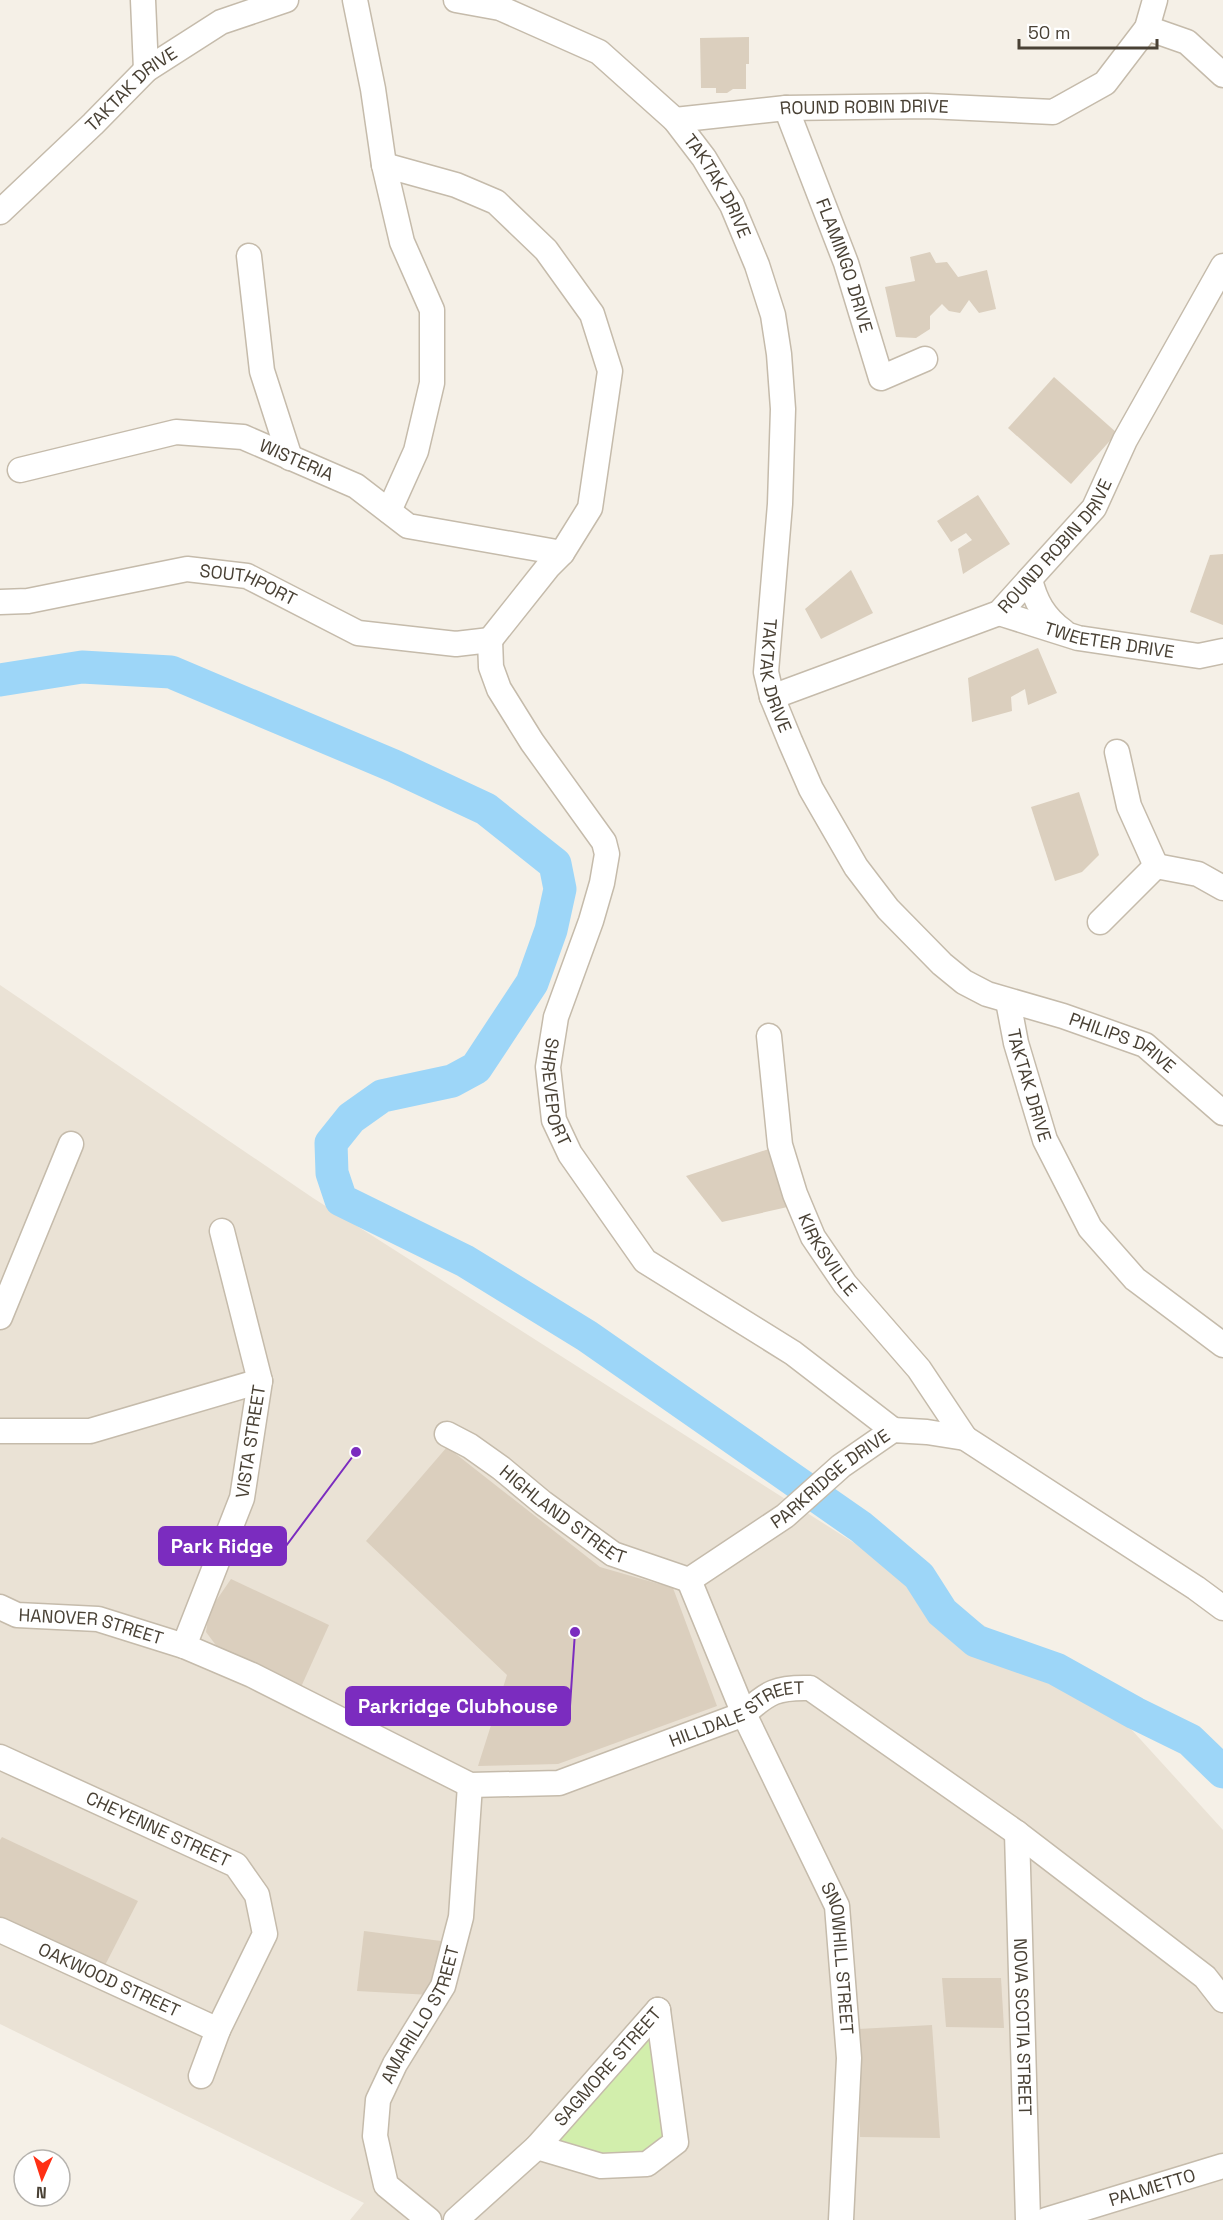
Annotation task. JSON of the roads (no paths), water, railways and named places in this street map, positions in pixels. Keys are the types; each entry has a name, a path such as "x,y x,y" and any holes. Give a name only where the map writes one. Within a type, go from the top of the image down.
{"street":[{"path":"143,0 146,69"},
{"name":"TAKTAK DRIVE","path":"0,212 93,124 146,69 221,22 286,0"},
{"path":"355,0 373,89 384,165 402,242 432,310 432,383 416,451 389,511"},
{"name":"TAKTAK DRIVE","path":"456,0 500,8 599,52 675,120 704,158 732,205 757,265 773,315 779,354 783,409 780,504 766,672 772,697 811,789 856,867 888,909 942,964 964,982 987,994 1008,1001 1016,1043 1045,1140 1090,1228 1136,1279 1223,1345"},
{"path":"1155,0 1147,28 1187,42 1223,75"},
{"name":"ROUND ROBIN DRIVE","path":"675,120 786,108 927,106 1053,112 1106,83 1147,28"},
{"name":"FLAMINGO DRIVE","path":"786,108 846,263 881,378 926,359"},
{"path":"384,165 456,185 496,202 546,250 592,314 610,372 590,508 562,553 548,567 490,640"},
{"path":"249,256 262,371 290,458"},
{"name":"ROUND ROBIN DRIVE","path":"772,697 999,613 1094,508 1125,440 1223,266"},
{"name":"WISTERIA","path":"20,470 176,432 243,437 356,486 408,526 562,553"},
{"name":"SOUTHPORT","path":"0,602 28,601 187,569 247,576 358,633 456,644 490,640"},
{"path":"1030,579 1041,610 1067,635"},
{"name":"TWEETER DRIVE","path":"999,613 1078,638 1199,656 1223,651"},
{"name":"SHREVEPORT","path":"490,640 490,667 499,689 532,742 603,842 607,854 602,883 591,921 555,1017 548,1067 554,1120 570,1154 645,1261 793,1353 893,1430"},
{"path":"1117,752 1129,806 1156,866"},
{"path":"1156,866 1198,874 1223,888"},
{"path":"1100,922 1156,866"},
{"name":"PHILIPS DRIVE","path":"1008,1001 1063,1016 1145,1045 1223,1113"},
{"name":"KIRKSVILLE","path":"769,1036 780,1145 795,1194 813,1237 845,1284 919,1370 965,1438"},
{"path":"0,1317 71,1144"},
{"name":"VISTA STREET","path":"184,1646 242,1498 260,1381 222,1231"},
{"path":"0,1431 90,1431 260,1381"},
{"name":"PARKRIDGE DRIVE","path":"689,1580 784,1516 842,1466 893,1430 965,1438 1196,1588 1223,1608"},
{"name":"HIGHLAND STREET","path":"447,1434 470,1446 501,1468 543,1503 613,1554 689,1580"},
{"path":"689,1580 744,1714"},
{"name":"HANOVER STREET","path":"0,1607 17,1616 98,1619 184,1646"},
{"name":"HILLDALE STREET","path":"184,1646 252,1675 470,1785 559,1783 744,1714 764,1695 788,1688 810,1688 1017,1833 1205,1977 1223,2000"},
{"name":"SNOWHILL STREET","path":"744,1714 837,1906 849,2058 841,2220"},
{"name":"CHEYENNE STREET","path":"0,1757 236,1865 257,1895 265,1934 218,2030 201,2076"},
{"name":"AMARILLO STREET","path":"429,2220 386,2185 375,2136 378,2100 395,2064 443,1986 461,1917 470,1785"},
{"name":"NOVA SCOTIA STREET","path":"1017,1833 1028,2220"},
{"name":"OAKWOOD STREET","path":"0,1930 218,2030"},
{"name":"SAGMORE STREET","path":"456,2220 537,2147 658,2010 676,2142 647,2164 601,2166 537,2147"},
{"name":"PALMETTO","path":"1046,2220 1223,2166"}],"waterway":[{"path":"0,680 82,667 171,672 394,766 486,809 555,864 560,889 551,930 532,983 476,1068 452,1081 382,1096 351,1118 331,1143 332,1173 341,1200 465,1261 587,1336 861,1527 919,1576 942,1612 976,1641 1056,1669 1135,1713 1190,1740 1223,1772"}],"place":[{"name":"Park Ridge","path":"356,1452"},
{"name":"Parkridge Clubhouse","path":"575,1632"}]}
